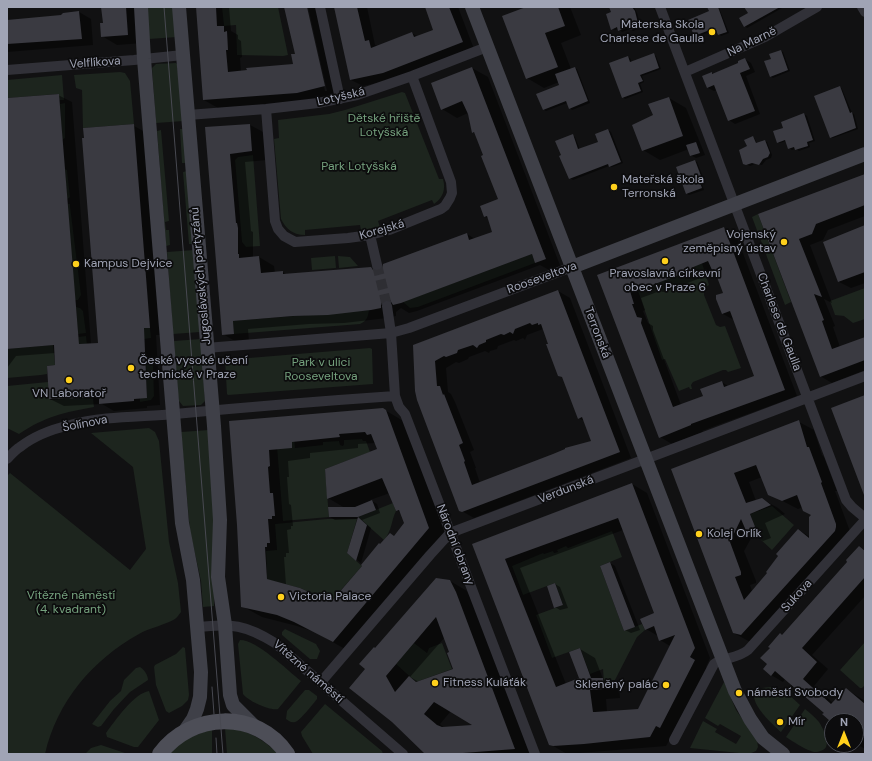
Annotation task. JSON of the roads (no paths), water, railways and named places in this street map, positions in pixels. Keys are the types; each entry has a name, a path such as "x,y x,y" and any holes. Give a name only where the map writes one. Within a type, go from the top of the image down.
{"main road":[{"path":"141,7 182,523 193,580 201,672 200,697 193,719 184,732"},
{"name":"Jugoslávských partyzánů","path":"179,7 220,520 218,577 225,625 231,701 255,727"},
{"name":"Terronská","path":"472,7 722,660"},
{"name":"Rooseveltova","path":"572,267 865,154"},
{"path":"722,660 742,706 763,738 783,754"},
{"path":"160,754 170,742 184,732 205,723 233,721 255,727 272,737 287,754"},
{"path":"763,738 766,754"}],"street":[{"path":"320,7 340,99"},
{"name":"Charlese de Gaulla","path":"660,7 846,500 865,519"},
{"name":"Na Marně","path":"685,72 765,37 817,7"},
{"path":"862,7 865,12"},
{"name":"Lotyšská","path":"188,114 266,109 340,99 357,95 412,76 487,47"},
{"name":"Velflíkova","path":"7,70 183,55"},
{"name":"Korejská","path":"266,109 275,221 278,229 284,236 295,242 370,235 389,230 441,209 448,202 452,193 451,182 412,76"},
{"path":"370,235 377,265"},
{"name":"Rooseveltova","path":"206,348 391,333 409,328 572,267"},
{"name":"Národní obrany","path":"386,306 391,333 395,396 405,414 535,754"},
{"name":"Verdunská","path":"321,682 450,533 865,376"},
{"path":"212,410 395,396"},
{"name":"Šolínova","path":"7,460 20,447 48,432 75,423 212,410"},
{"name":"Sukova","path":"722,660 742,655 748,650 865,519"},
{"name":"Vítězné náměstí","path":"198,627 225,625 242,627 261,634 275,643 403,754"},
{"path":"674,740 711,668 714,664 722,660"}],"tunnel":[{"path":"377,265 387,306"}],"tram line":[{"path":"164,7 223,754"},
{"path":"212,687 214,714"},
{"path":"216,738 217,754"}],"place":[{"name":"Materska Skola Charlese de Gaulla","path":"712,32"},
{"name":"Mateřská škola Terronská","path":"614,187"},
{"name":"Vojenský zeměpisný ústav","path":"784,242"},
{"name":"Pravoslavná církevní obec v Praze 6","path":"665,261"},
{"name":"Kampus Dejvice","path":"76,264"},
{"name":"České vysoké učení technické v Praze","path":"131,368"},
{"name":"VN Laboratoř","path":"69,380"},
{"name":"Kolej Orlík","path":"699,534"},
{"name":"Victoria Palace","path":"281,597"},
{"name":"Fitness Kuláťák","path":"435,683"},
{"name":"Skleněný palác","path":"666,685"},
{"name":"náměstí Svobody","path":"739,693"},
{"name":"Mír","path":"780,722"}],"park label":[{"name":"Dětské hřiště Lotyšská","path":"384,126"},
{"name":"Park Lotyšská","path":"359,167"},
{"name":"Park v ulici Rooseveltova","path":"321,370"},
{"name":"Vítězné náměstí (4. kvadrant)","path":"71,603"}]}
